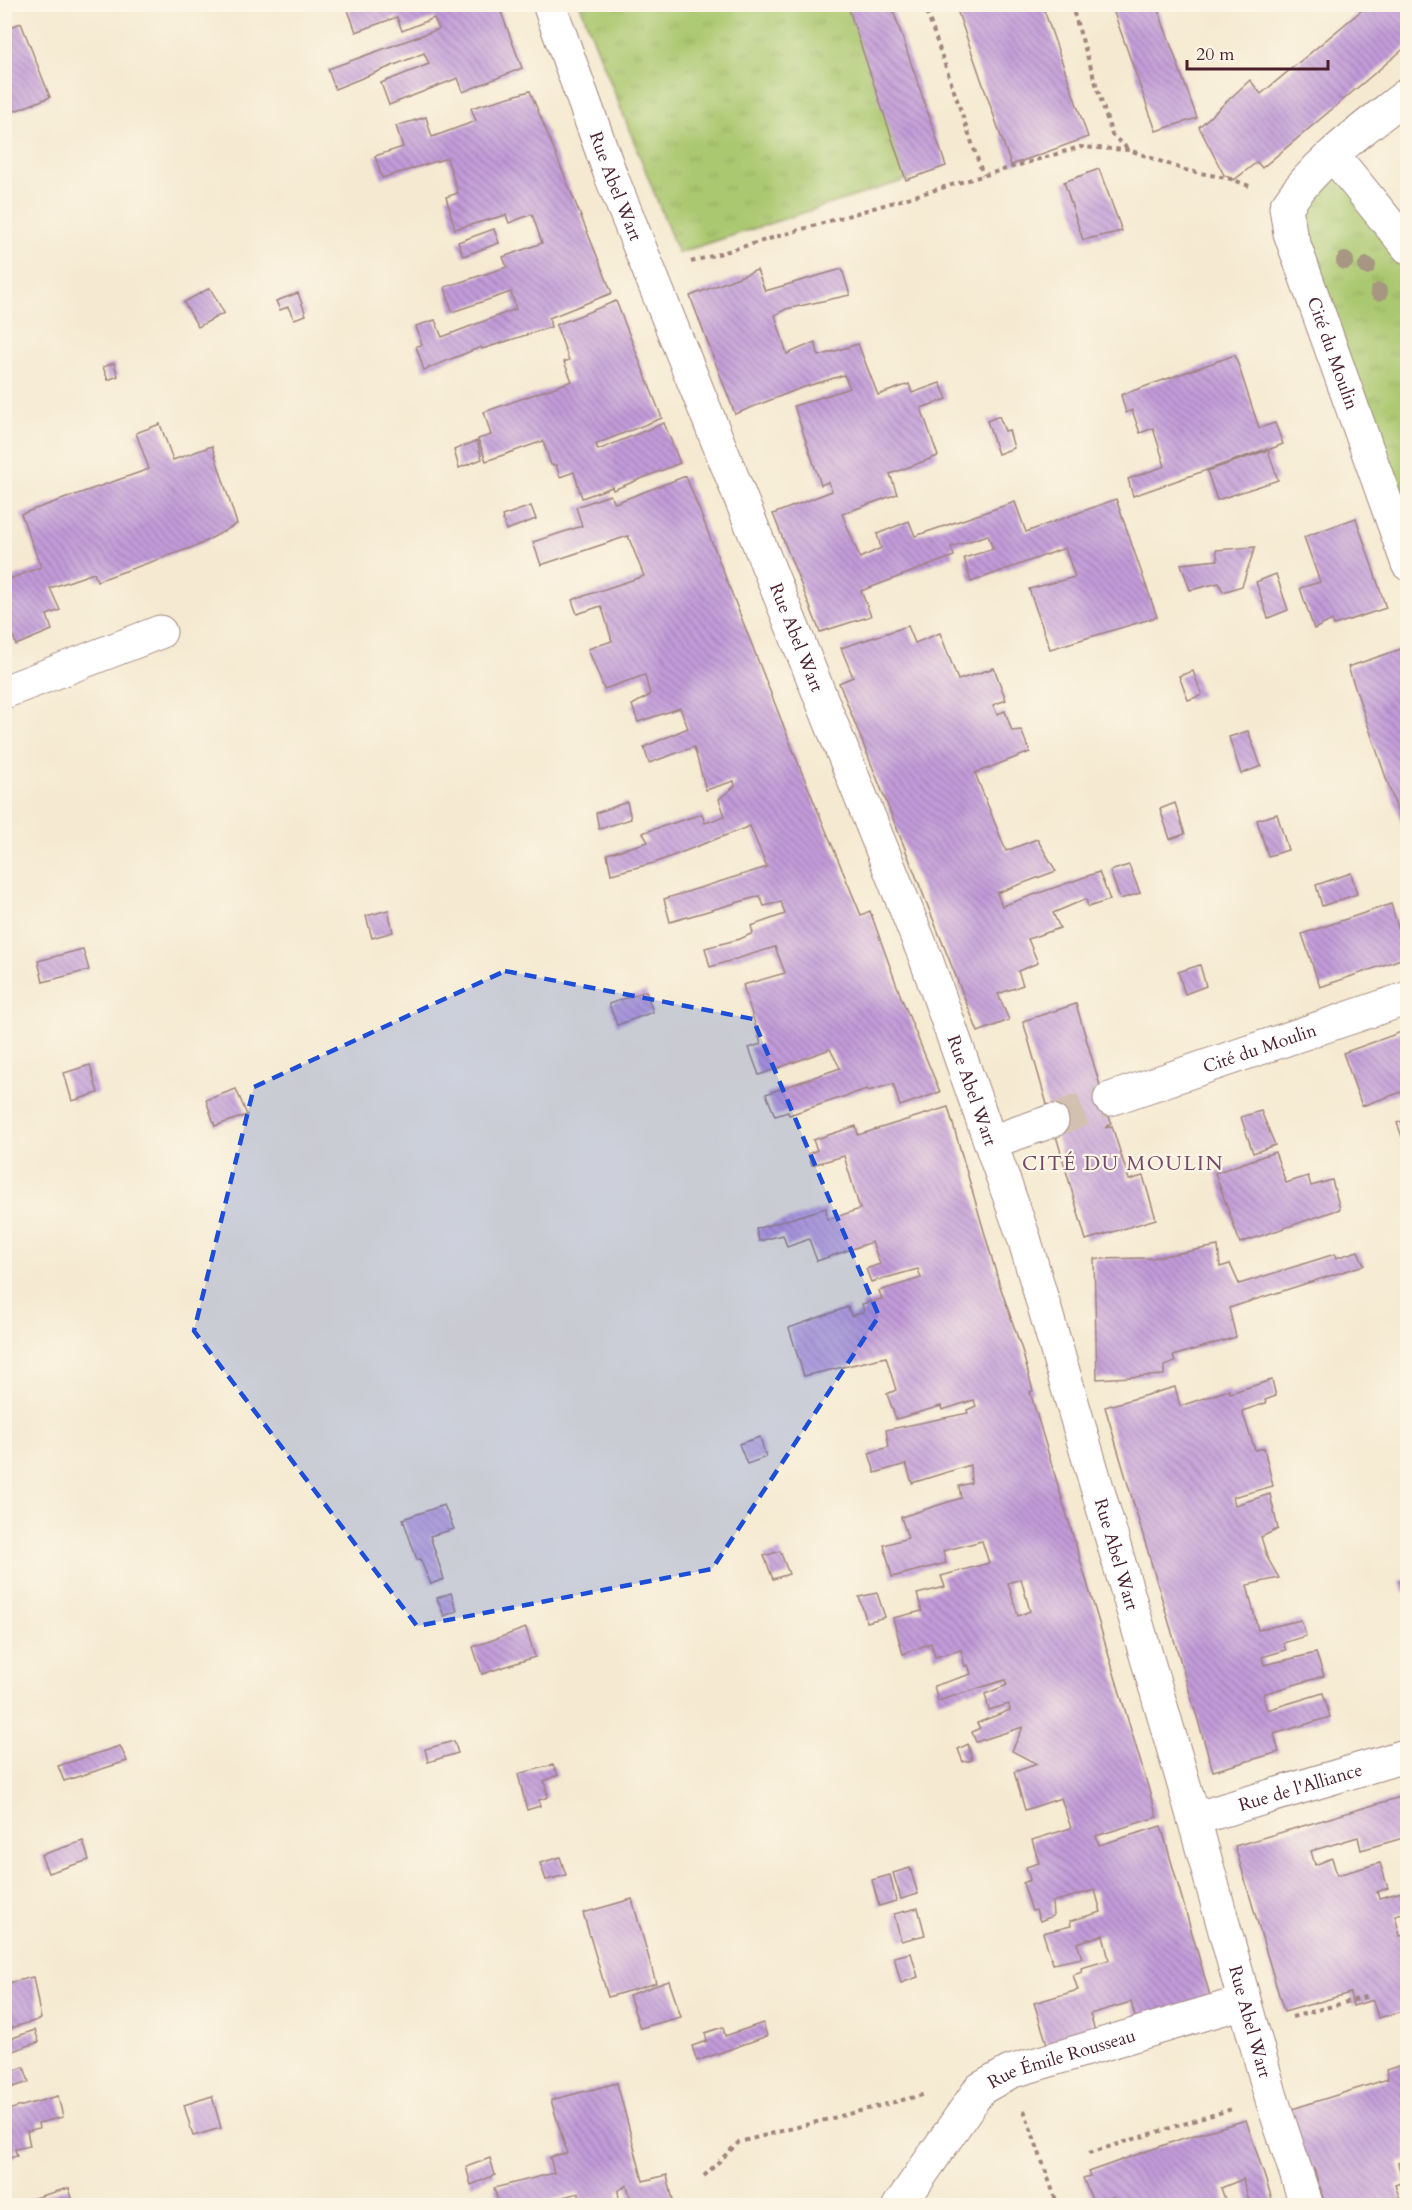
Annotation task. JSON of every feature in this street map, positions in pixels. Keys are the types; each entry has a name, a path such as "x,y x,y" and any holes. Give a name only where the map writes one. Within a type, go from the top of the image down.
{"street":[{"name":"Rue Abel Wart","path":"549,4 611,176 651,278 926,959 991,1142 1024,1238 1194,1819 1271,2097 1307,2205"},
{"path":"1286,207 1299,187 1333,155 1407,94"},
{"path":"1333,155 1407,247"},
{"name":"Cité du Moulin","path":"1286,207 1290,233 1407,564"},
{"path":"4,692 160,632"},
{"name":"Cité du Moulin","path":"1110,1099 1407,998"},
{"path":"991,1142 1052,1121"},
{"name":"Rue de l'Alliance","path":"1194,1819 1407,1755"},
{"name":"Rue Émile Rousseau","path":"900,2205 980,2089 1010,2072 1248,2015"}],"path":[{"path":"924,4 983,175"},
{"path":"1071,4 1112,135 1129,150"},
{"path":"651,278 697,260 1080,147 1129,150 1185,170 1231,179 1267,192 1286,207"},
{"path":"1248,2015 1369,1996"},
{"path":"1089,2153 1271,2097"}],"highlighted area":[{"path":"505,971 753,1019 879,1316 712,1569 417,1626 194,1331 254,1087"}],"green space":[{"path":"580,5 850,5 912,178 678,253"},
{"path":"1333,155 1407,247 1407,564 1290,233"}],"building":[{"path":"362,4 498,4 522,68 463,92 458,78 389,105 381,83 429,64 424,53 335,89 328,69 439,29 434,18 402,31 397,17 356,32 348,10"},
{"path":"847,4 891,4 946,166 906,180"},
{"path":"955,4 1042,4 1088,137 1011,165"},
{"path":"1111,4 1156,4 1197,118 1156,131"},
{"path":"1368,5 1407,5 1407,46 1262,168 1257,162 1234,180 1224,175 1199,127 1250,80 1261,94"},
{"path":"21,23 50,97 5,115 5,29"},
{"path":"530,91 612,293 549,318 551,327 482,349 481,347 424,370 416,346 422,345 416,326 435,320 442,337 516,309 511,292 452,312 445,287 507,267 503,257 542,243 532,214 509,223 506,215 455,229 446,197 458,193 447,158 382,178 375,156 403,147 396,126 426,117 432,137 476,121 471,108"},
{"path":"1099,169 1122,231 1083,240 1064,182"},
{"path":"1407,176 1407,188 1402,181"},
{"path":"494,229 499,243 463,256 458,242"},
{"path":"842,269 850,295 786,309 775,315 787,354 815,342 819,356 858,344 878,395 909,384 912,393 940,383 947,399 921,408 938,456 890,474 897,494 842,514 860,558 881,548 877,534 909,521 915,536 1015,502 1026,532 1116,499 1157,617 1050,649 1029,589 1075,577 1065,548 971,582 964,558 993,549 988,535 951,547 954,556 861,591 871,616 820,632 773,514 832,491 828,482 821,485 794,406 850,388 844,375 801,388 735,414 690,296 757,270 765,291"},
{"path":"210,288 224,313 198,327 184,302"},
{"path":"298,293 306,315 294,319 288,307 280,310 276,301"},
{"path":"616,301 662,418 596,444 598,450 664,423 680,463 613,490 612,487 582,498 574,472 560,477 556,465 551,465 543,441 486,461 478,439 491,435 484,412 572,381 564,362 569,360 556,325"},
{"path":"1235,355 1259,428 1275,423 1283,444 1133,496 1128,479 1165,466 1153,428 1140,433 1132,410 1126,413 1121,395"},
{"path":"114,363 118,376 108,380 103,367"},
{"path":"999,416 1005,431 1009,430 1014,448 998,454 987,421"},
{"path":"160,424 173,460 212,446 237,524 199,545 97,581 94,573 50,588 60,610 47,615 52,630 16,645 11,629 4,632 4,581 41,567 21,514 149,469 136,433"},
{"path":"477,441 482,459 459,468 454,450"},
{"path":"1268,450 1278,480 1217,500 1207,471"},
{"path":"686,476 800,768 861,915 870,911 901,997 940,1092 900,1106 893,1084 868,1091 867,1089 789,1115 788,1112 775,1116 766,1094 840,1068 830,1049 759,1075 749,1048 761,1044 743,985 785,973 775,947 710,967 705,948 740,939 753,933 751,926 785,914 781,902 764,906 760,896 670,922 664,899 767,867 750,826 654,863 611,874 607,854 648,842 643,833 702,814 705,823 725,816 719,799 735,786 734,781 706,790 694,747 649,763 644,747 688,728 680,708 638,722 632,705 650,695 645,675 604,689 588,649 612,641 604,614 601,606 577,614 572,600 644,576 628,536 541,565 533,542 582,526 576,507 610,495 615,503"},
{"path":"531,506 536,519 506,530 502,516"},
{"path":"1356,518 1386,608 1334,625 1332,620 1314,629 1300,588 1320,582 1304,537"},
{"path":"1255,547 1242,586 1223,592 1219,583 1190,590 1181,564 1218,560 1216,550"},
{"path":"1276,574 1288,610 1268,618 1256,582"},
{"path":"908,626 915,643 940,633 958,680 994,668 1006,700 993,705 997,714 1005,711 1012,731 1021,730 1030,752 975,773 1006,851 1037,839 1056,871 997,893 1002,906 1099,872 1110,900 1088,907 1086,899 1053,913 1060,928 1028,939 1038,963 1018,971 1023,985 998,994 1009,1020 978,1032 839,683 853,677 841,648"},
{"path":"1401,649 1407,667 1407,839 1348,667"},
{"path":"1193,671 1202,695 1188,700 1179,676"},
{"path":"1248,731 1261,766 1241,774 1229,737"},
{"path":"627,802 631,819 599,829 596,813"},
{"path":"1175,803 1185,834 1170,839 1160,809"},
{"path":"1277,814 1288,850 1268,856 1257,820"},
{"path":"1129,865 1140,893 1120,899 1110,871"},
{"path":"1351,873 1357,894 1322,906 1316,885"},
{"path":"1391,904 1407,957 1320,987 1302,934"},
{"path":"388,910 393,932 372,938 366,916"},
{"path":"83,949 89,970 43,982 38,961"},
{"path":"1200,965 1206,986 1185,994 1178,972"},
{"path":"646,991 653,1012 617,1025 609,1004"},
{"path":"1076,1004 1111,1123 1105,1128 1112,1126 1129,1180 1143,1176 1156,1219 1086,1240 1023,1021"},
{"path":"1407,1030 1407,1090 1362,1106 1343,1053"},
{"path":"90,1065 98,1093 72,1101 64,1073"},
{"path":"236,1089 247,1115 215,1126 206,1100"},
{"path":"948,1107 999,1283 1022,1350 1033,1391 1030,1392 1157,1817 1096,1836 1099,1845 1161,1826 1211,1999 1136,2020 1131,2002 1090,2014 1095,2031 1047,2044 1034,2003 1078,1990 1073,1975 1082,1972 1081,1968 1109,1960 1103,1935 1077,1943 1082,1958 1053,1964 1043,1933 1071,1926 1070,1921 1101,1912 1095,1890 1052,1902 1053,1916 1040,1921 1036,1910 1032,1911 1023,1883 1030,1880 1026,1867 1039,1863 1032,1840 1071,1828 1061,1798 1025,1810 1014,1772 1037,1764 1012,1751 1023,1727 976,1742 972,1732 980,1728 977,1723 1010,1710 1009,1704 989,1710 985,1694 1007,1685 1005,1680 938,1701 934,1686 971,1674 968,1665 965,1666 961,1650 935,1657 931,1643 903,1654 893,1618 922,1611 917,1594 945,1587 941,1576 989,1563 982,1541 943,1551 946,1563 892,1577 884,1545 908,1538 901,1517 961,1498 959,1486 971,1483 970,1465 912,1483 906,1464 875,1473 869,1453 889,1447 886,1430 968,1413 967,1410 976,1406 974,1400 942,1410 941,1406 896,1419 887,1394 896,1390 886,1357 804,1376 789,1328 848,1307 851,1316 864,1312 862,1304 882,1299 879,1291 921,1278 918,1269 871,1282 866,1269 880,1264 872,1242 817,1261 809,1239 787,1247 783,1235 759,1241 756,1229 826,1208 827,1220 860,1209 844,1156 812,1165 808,1154 817,1150 813,1140 856,1126 858,1135","holes":["1021,1579 1030,1611 1018,1616 1008,1583"]},
{"path":"1261,1111 1275,1145 1253,1153 1241,1117"},
{"path":"1407,1119 1407,1141 1404,1142 1397,1123"},
{"path":"1275,1152 1286,1183 1308,1176 1311,1186 1332,1180 1340,1209 1240,1243 1215,1173"},
{"path":"1218,1246 1220,1267 1230,1264 1239,1284 1335,1254 1336,1258 1358,1251 1364,1265 1229,1308 1236,1337 1173,1356 1175,1362 1164,1366 1164,1375 1097,1379 1094,1259 1152,1258"},
{"path":"1272,1380 1276,1396 1265,1400 1266,1403 1242,1411 1255,1450 1264,1448 1273,1486 1233,1497 1235,1505 1270,1494 1278,1529 1261,1537 1267,1557 1279,1578 1247,1585 1258,1630 1301,1620 1306,1636 1283,1643 1286,1650 1262,1657 1264,1665 1316,1653 1324,1676 1263,1694 1267,1710 1323,1693 1330,1717 1274,1734 1279,1752 1213,1771 1105,1407 1175,1387 1180,1406 1229,1390 1230,1393"},
{"path":"760,1437 766,1457 747,1464 739,1444"},
{"path":"444,1505 454,1529 430,1536 444,1579 431,1584 420,1559 417,1560 403,1519"},
{"path":"780,1551 789,1574 773,1579 764,1556"},
{"path":"1407,1579 1407,1592 1403,1593 1400,1581"},
{"path":"451,1593 457,1611 444,1616 437,1598"},
{"path":"877,1593 885,1617 867,1622 859,1597"},
{"path":"526,1628 535,1657 482,1674 473,1647"},
{"path":"454,1741 458,1753 428,1762 425,1749"},
{"path":"968,1744 972,1760 963,1762 958,1749"},
{"path":"120,1746 127,1761 64,1781 58,1766"},
{"path":"553,1765 558,1775 544,1781 548,1797 539,1800 540,1806 527,1810 518,1774"},
{"path":"1407,1795 1407,1837 1361,1850 1358,1837 1311,1851 1315,1865 1332,1858 1337,1875 1380,1863 1388,1888 1377,1892 1379,1898 1402,1892 1407,1912 1395,1915 1400,1936 1404,1935 1407,1947 1407,2010 1378,2018 1373,2000 1353,2006 1350,1993 1284,2012 1235,1846"},
{"path":"83,1841 89,1860 48,1873 41,1855"},
{"path":"560,1857 566,1875 546,1880 540,1863"},
{"path":"910,1868 918,1894 901,1899 893,1873"},
{"path":"890,1875 896,1901 879,1906 872,1880"},
{"path":"632,1899 656,1983 608,1997 583,1913"},
{"path":"918,1908 925,1935 901,1941 894,1914"},
{"path":"911,1953 918,1977 901,1983 894,1957"},
{"path":"33,1977 41,2019 4,2030 4,1984"},
{"path":"669,1981 681,2017 640,2028 629,1995"},
{"path":"763,2023 767,2036 697,2061 692,2046 707,2041 705,2033 723,2027 725,2036"},
{"path":"35,2030 39,2042 4,2054 4,2041"},
{"path":"1407,2063 1407,2160 1398,2163 1403,2182 1395,2185 1402,2205 1346,2205 1345,2202 1325,2205 1314,2169 1308,2171 1292,2109 1388,2079 1386,2070"},
{"path":"24,2067 29,2082 4,2090 4,2074"},
{"path":"617,2083 643,2181 667,2175 674,2205 632,2205 627,2185 618,2191 620,2205 596,2205 595,2198 579,2202 579,2193 531,2205 499,2205 494,2188 554,2173 550,2157 567,2153 551,2100"},
{"path":"58,2096 63,2117 38,2123 39,2128 27,2131 30,2146 15,2149 17,2156 4,2159 4,2111"},
{"path":"212,2096 221,2128 193,2136 184,2105"},
{"path":"1246,2120 1274,2205 1250,2205 1243,2179 1221,2188 1227,2205 1116,2205 1113,2197 1093,2202 1083,2178 1090,2176 1088,2172 1181,2139"},
{"path":"490,2158 495,2175 471,2185 466,2167"},
{"path":"69,2188 74,2205 31,2205 30,2199"}],"tunnel":[{"path":"1052,1121 1110,1099"}],"district":[{"name":"CITÉ DU MOULIN","path":"1123,1163"}]}
